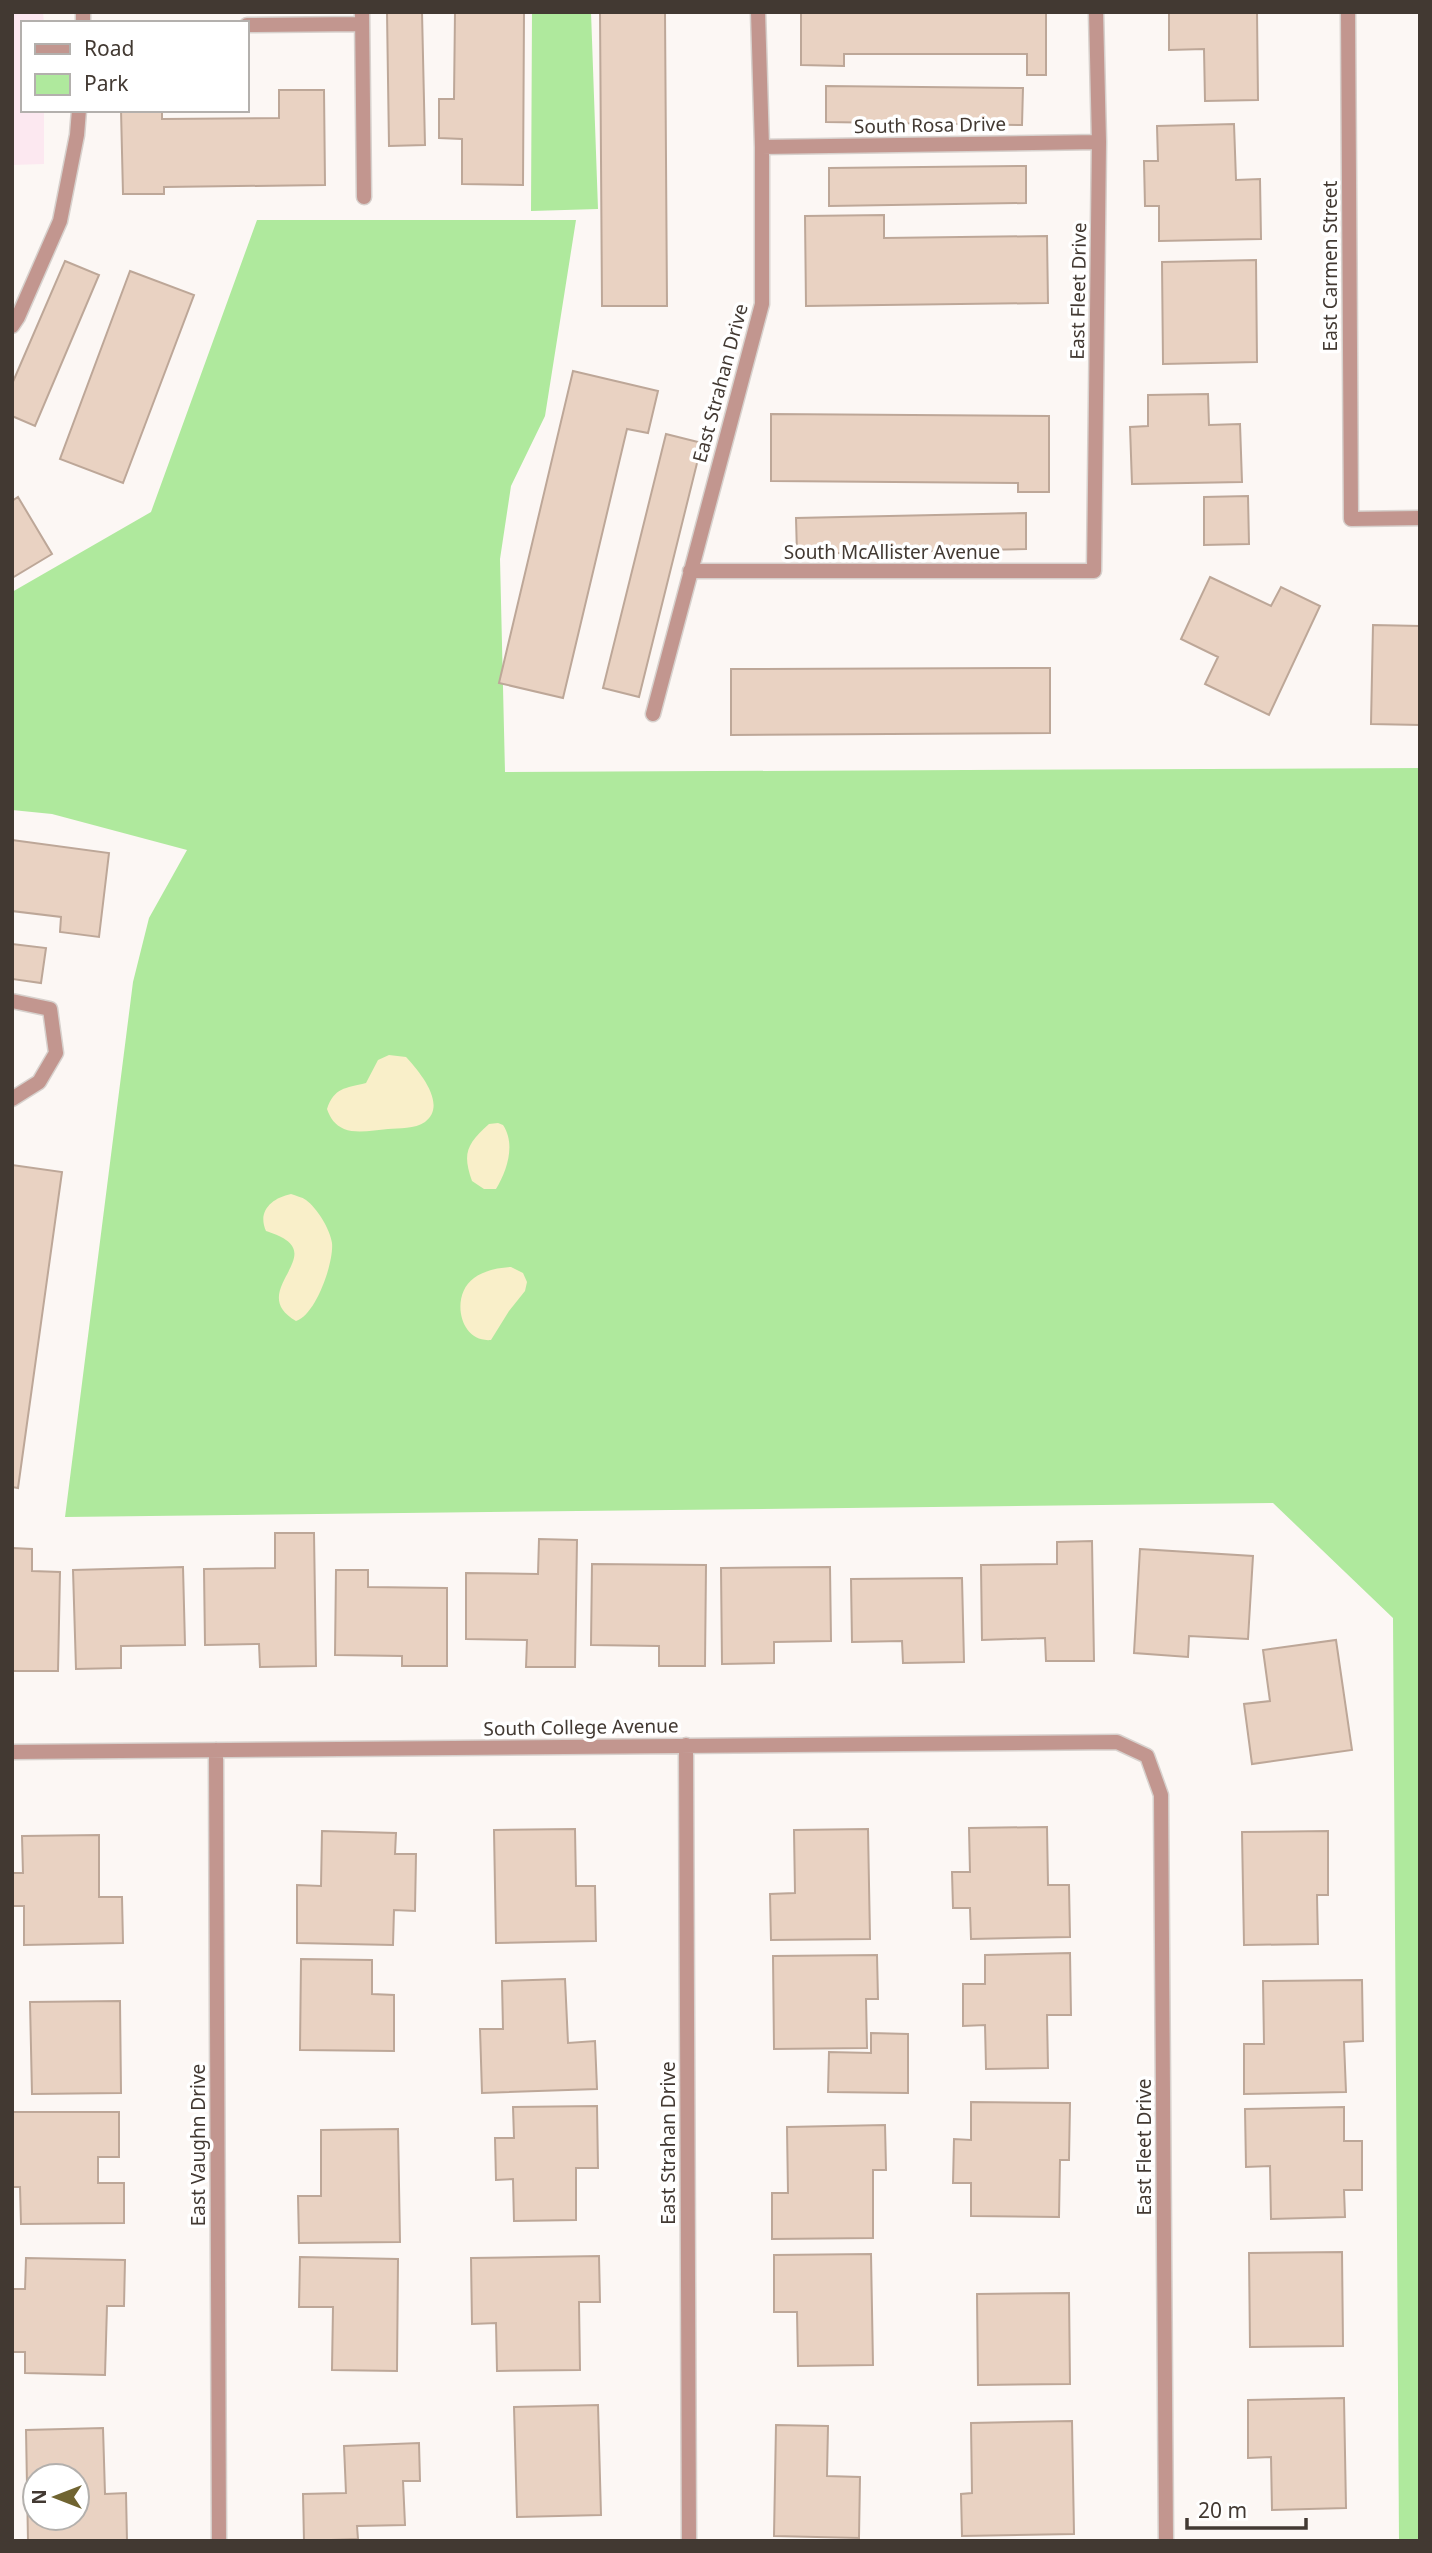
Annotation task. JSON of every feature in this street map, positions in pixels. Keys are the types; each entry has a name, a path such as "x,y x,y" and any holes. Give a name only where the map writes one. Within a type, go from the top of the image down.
{"street":[{"name":"East Strahan Drive","path":"653,714 762,304 762,147 758,12"},
{"name":"East Fleet Drive","path":"1094,571 1099,142 1096,12"},
{"name":"East Carmen Street","path":"1348,12 1351,519 1420,518"},
{"path":"248,26 362,18 364,197"},
{"path":"12,326 19,317 60,221 78,135 79,112"},
{"name":"South Rosa Drive","path":"762,147 1099,142"},
{"name":"South McAllister Avenue","path":"690,571 1094,571"},
{"path":"12,1001 50,1009 56,1053 39,1082 12,1099"},
{"name":"South College Avenue","path":"12,1752 1117,1742 1147,1756"},
{"name":"East Strahan Drive","path":"686,1745 689,2541"},
{"name":"East Vaughn Drive","path":"216,1750 219,2541"},
{"name":"East Fleet Drive","path":"1147,1756 1161,1795 1166,2541"}],"shaded area":[{"path":"12,12 43,12 44,21 21,21 21,112 44,112 44,164 12,165"}],"green space":[{"path":"532,12 591,12 598,209 531,211"},
{"path":"257,220 576,220 545,416 511,486 500,559 505,772 1420,768 1420,2541 1399,2541 1393,1618 1273,1503 65,1517 133,982 149,918 187,850 52,814 12,810 12,592 151,512"}],"sand":[{"path":"389,1055 406,1057 424,1079 433,1098 431,1115 425,1122 407,1128 360,1131 344,1129 338,1125 327,1109 333,1097 346,1088 366,1083 378,1060"},
{"path":"489,1124 503,1125 507,1132 508,1157 504,1174 496,1189 484,1189 472,1181 467,1163 468,1150"},
{"path":"291,1194 304,1199 314,1208 326,1225 332,1243 327,1274 317,1299 303,1317 296,1321 283,1311 279,1300 280,1289 294,1258 293,1248 284,1239 266,1231 263,1217 272,1202"},
{"path":"511,1267 523,1273 527,1282 525,1291 491,1340 480,1339 471,1334 465,1326 460,1306 462,1295 478,1275"}],"building":[{"path":"387,12 422,12 425,145 389,146"},
{"path":"455,12 524,12 523,185 462,184 462,139 439,138 439,99 454,99"},
{"path":"600,12 665,12 667,306 602,306"},
{"path":"801,12 1046,12 1046,75 1027,75 1027,54 844,54 844,66 801,65"},
{"path":"1169,12 1257,12 1258,100 1205,101 1204,49 1169,50"},
{"path":"826,86 1023,88 1022,125 826,122"},
{"path":"279,90 324,90 325,185 164,187 164,194 123,194 121,112 162,112 162,119 279,118"},
{"path":"1234,124 1236,180 1260,179 1261,239 1159,241 1159,206 1145,206 1144,161 1158,161 1157,126"},
{"path":"1026,166 1026,203 829,206 829,168"},
{"path":"884,215 884,238 1047,236 1048,303 806,306 805,216"},
{"path":"1256,260 1257,362 1163,364 1162,262"},
{"path":"65,261 99,275 35,426 12,416 12,384"},
{"path":"130,271 194,295 123,483 60,459"},
{"path":"573,371 658,391 648,433 627,429 563,698 499,683"},
{"path":"1208,394 1209,425 1240,424 1242,482 1132,484 1130,427 1148,426 1148,395"},
{"path":"771,414 1049,416 1049,492 1018,492 1018,483 771,481"},
{"path":"666,434 702,443 639,697 603,688"},
{"path":"1248,496 1249,544 1204,545 1204,497"},
{"path":"18,497 52,554 12,578 12,501"},
{"path":"1026,513 1026,549 797,554 796,518"},
{"path":"1210,577 1271,606 1281,587 1320,606 1269,715 1205,684 1218,657 1181,639"},
{"path":"1373,625 1420,626 1420,725 1371,724"},
{"path":"1050,668 1050,733 731,735 731,669"},
{"path":"12,840 109,853 99,937 60,932 61,917 12,911"},
{"path":"12,944 46,948 41,983 12,979"},
{"path":"12,1165 62,1172 18,1488 12,1487"},
{"path":"275,1533 314,1533 316,1666 260,1667 259,1644 205,1645 204,1569 275,1568"},
{"path":"539,1539 577,1540 575,1667 526,1667 527,1640 466,1639 466,1573 538,1574"},
{"path":"1092,1541 1094,1661 1046,1661 1045,1638 982,1640 981,1565 1057,1564 1057,1542"},
{"path":"12,1548 32,1549 32,1571 60,1572 58,1671 12,1671"},
{"path":"1140,1549 1253,1556 1248,1639 1189,1636 1188,1657 1134,1653"},
{"path":"592,1564 706,1565 705,1666 659,1666 659,1646 591,1645"},
{"path":"183,1567 185,1645 121,1646 121,1668 76,1669 73,1570"},
{"path":"830,1567 831,1641 774,1642 774,1663 722,1664 721,1568"},
{"path":"336,1570 368,1570 368,1587 447,1588 447,1666 402,1666 402,1656 335,1655"},
{"path":"962,1578 964,1662 903,1663 902,1641 852,1642 851,1579"},
{"path":"1336,1640 1352,1750 1252,1764 1244,1704 1270,1701 1263,1650"},
{"path":"1047,1827 1048,1885 1069,1885 1070,1937 971,1939 970,1908 953,1908 952,1872 970,1872 969,1828"},
{"path":"575,1829 576,1886 595,1886 596,1941 496,1943 494,1830"},
{"path":"868,1829 870,1939 771,1940 770,1894 795,1893 794,1830"},
{"path":"322,1831 396,1833 395,1854 416,1854 415,1911 394,1910 393,1945 297,1943 297,1885 321,1886"},
{"path":"1328,1831 1328,1895 1317,1895 1318,1944 1244,1945 1242,1832"},
{"path":"99,1835 99,1897 122,1897 123,1943 24,1945 24,1906 12,1906 12,1873 23,1873 22,1836"},
{"path":"1070,1953 1071,2015 1047,2015 1048,2068 986,2069 985,2025 963,2026 963,1984 985,1984 985,1955"},
{"path":"877,1955 878,1999 866,1999 867,2048 774,2049 773,1956"},
{"path":"301,1959 372,1960 372,1994 394,1995 394,2051 300,2050"},
{"path":"565,1979 568,2043 595,2041 597,2089 482,2093 480,2029 503,2029 502,1981"},
{"path":"1362,1980 1363,2041 1344,2042 1346,2092 1244,2094 1244,2044 1264,2044 1263,1981"},
{"path":"120,2001 121,2093 32,2094 30,2002"},
{"path":"871,2033 908,2034 908,2093 828,2092 829,2052 871,2053"},
{"path":"971,2102 1070,2103 1069,2160 1060,2160 1059,2217 971,2216 971,2183 953,2183 954,2139 971,2140"},
{"path":"597,2106 598,2168 576,2168 576,2220 514,2221 513,2179 496,2180 495,2138 514,2138 513,2107"},
{"path":"1344,2107 1344,2141 1362,2141 1362,2190 1344,2190 1345,2217 1271,2219 1270,2166 1246,2167 1245,2109"},
{"path":"12,2112 119,2112 119,2157 98,2157 98,2183 124,2183 124,2223 21,2224 20,2187 12,2187"},
{"path":"885,2125 886,2170 873,2170 873,2238 772,2239 772,2193 788,2193 787,2127"},
{"path":"398,2129 400,2242 299,2243 298,2196 321,2196 321,2130"},
{"path":"1342,2252 1343,2346 1250,2347 1249,2253"},
{"path":"871,2254 873,2365 798,2366 797,2312 774,2312 774,2255"},
{"path":"599,2256 600,2302 579,2302 580,2370 497,2371 496,2323 472,2324 471,2258"},
{"path":"300,2257 398,2259 397,2371 332,2370 333,2307 299,2307"},
{"path":"26,2258 125,2260 124,2306 107,2306 105,2375 25,2373 25,2352 12,2352 12,2289 25,2289"},
{"path":"1069,2293 1070,2384 978,2385 977,2294"},
{"path":"1344,2398 1346,2508 1272,2510 1271,2457 1248,2458 1248,2400"},
{"path":"598,2405 601,2515 517,2517 514,2407"},
{"path":"1072,2421 1074,2534 962,2536 961,2494 972,2493 971,2423"},
{"path":"776,2425 828,2426 827,2476 860,2477 859,2538 774,2536"},
{"path":"103,2428 105,2494 126,2493 127,2541 28,2541 28,2532 91,2532 91,2462 27,2462 26,2430"},
{"path":"419,2443 420,2481 403,2481 405,2525 357,2526 358,2539 304,2541 303,2494 346,2493 344,2446"}]}
